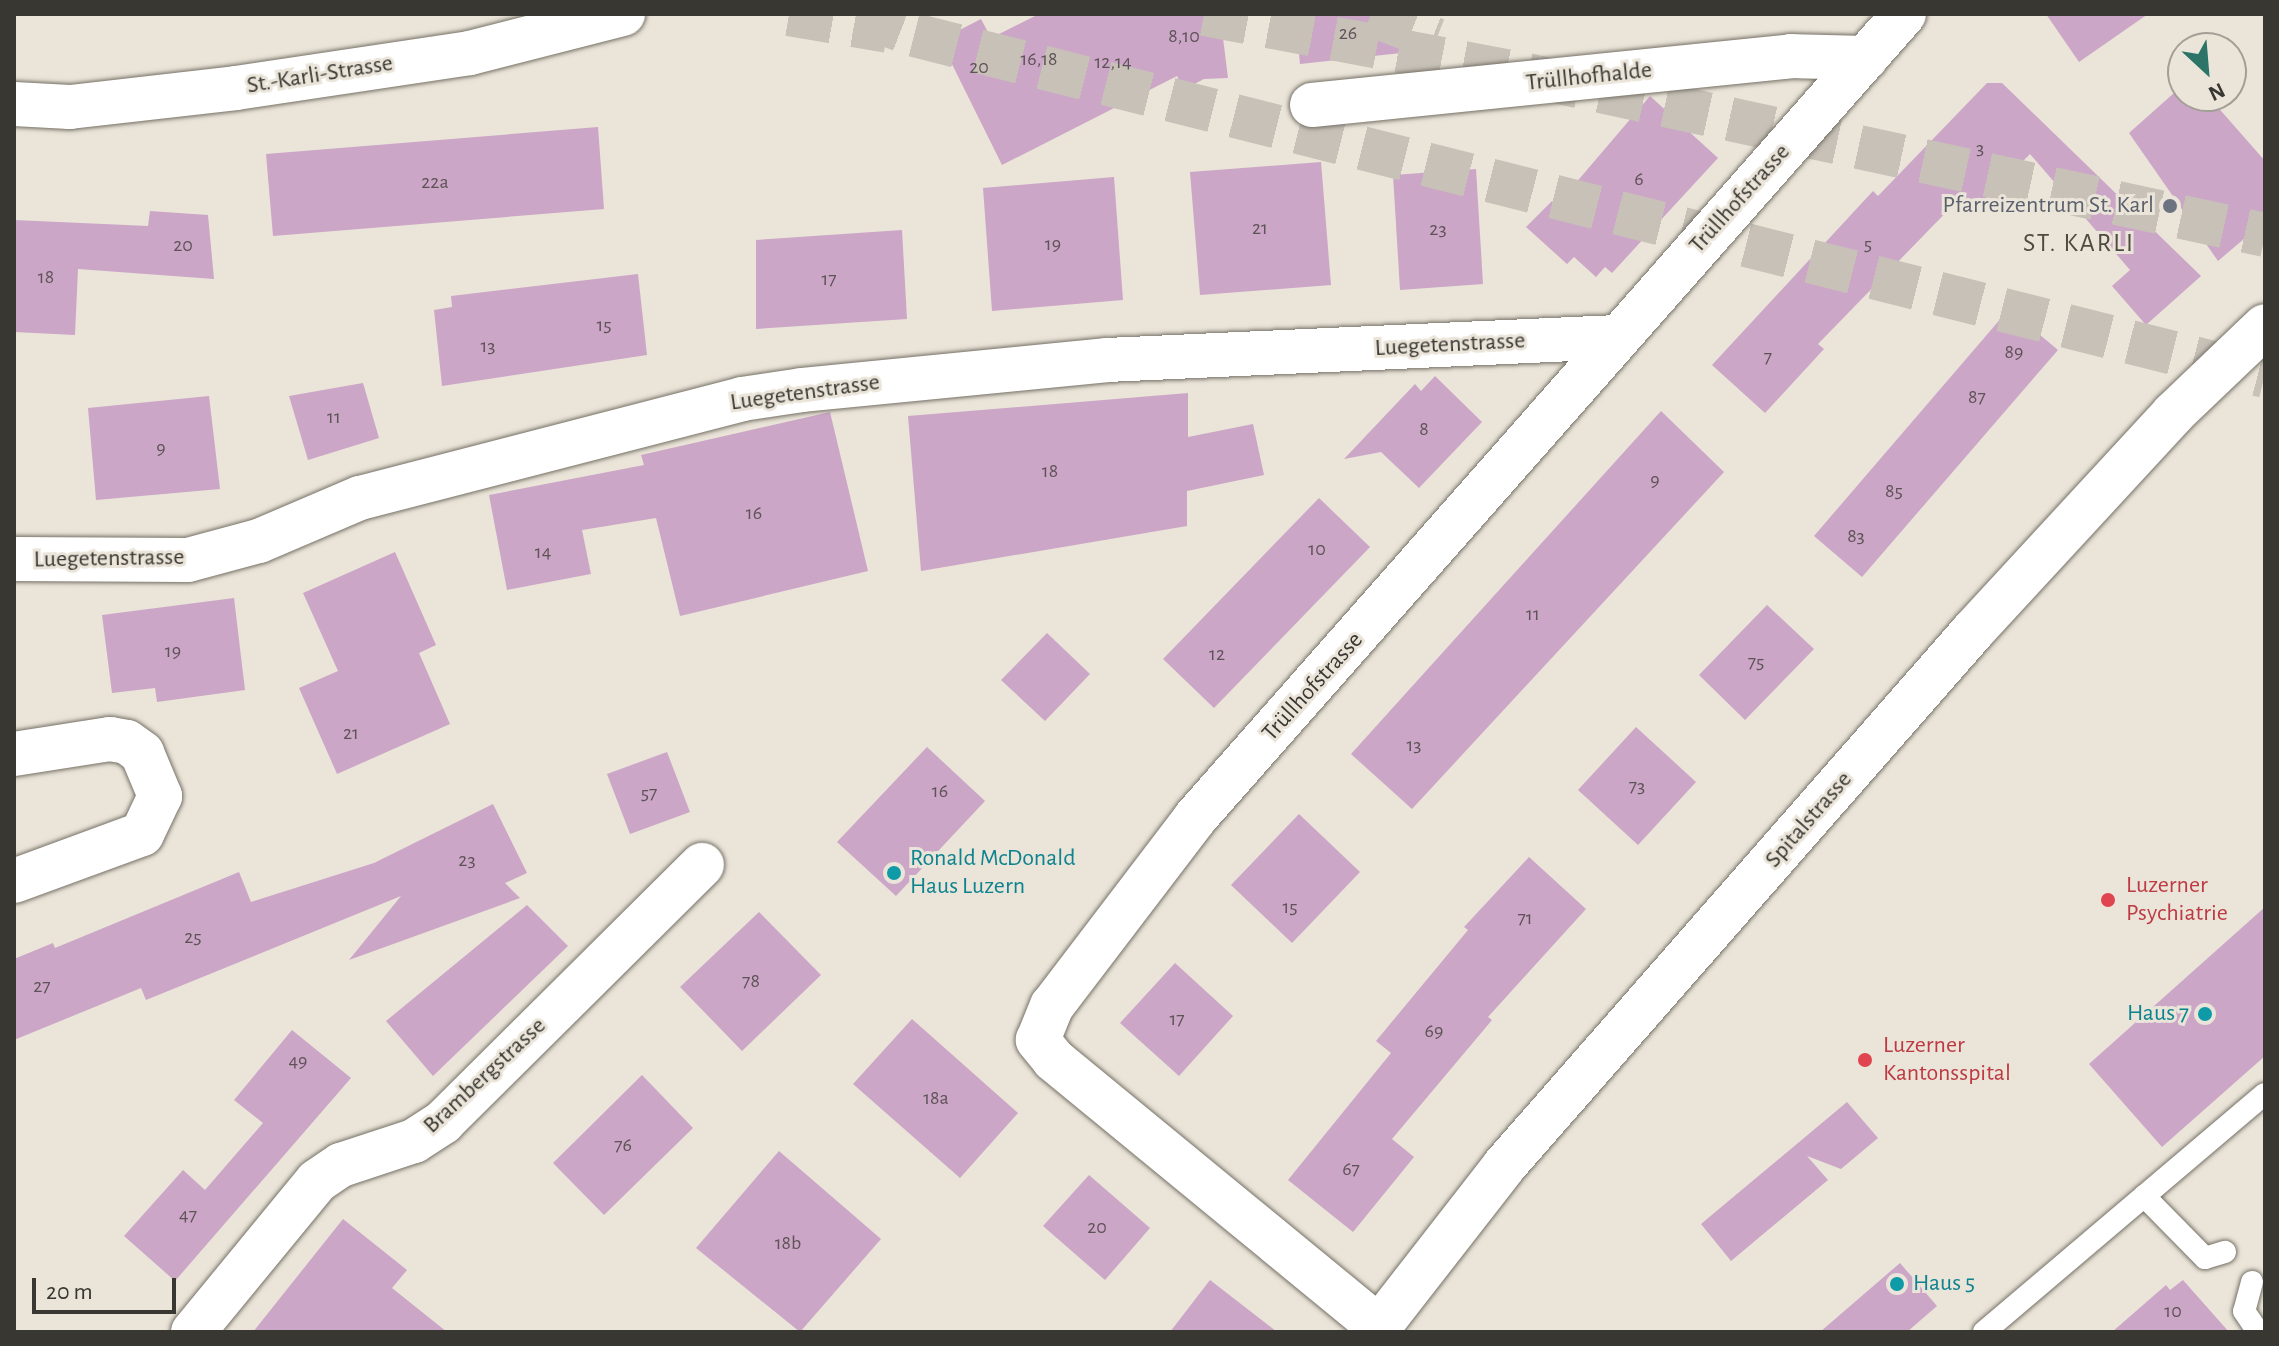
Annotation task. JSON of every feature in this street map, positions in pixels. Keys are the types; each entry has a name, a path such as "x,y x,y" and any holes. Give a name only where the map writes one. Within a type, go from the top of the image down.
{"street":[{"name":"St.-Karli-Strasse","path":"14,104 70,107 236,88 470,53 623,14"},
{"name":"Trüllhofstrasse","path":"1377,1330 1054,1060 1038,1040 1052,1006 1195,818 1904,14"},
{"name":"Trüllhofhalde","path":"1312,105 1791,56 1866,58"},
{"name":"Spitalstrasse","path":"1377,1330 1504,1166 1973,631 2162,425 2265,326"},
{"name":"Luegetenstrasse","path":"14,559 188,560 259,541 360,498 742,399 802,390 1107,360 1617,337"},
{"path":"14,754 110,739 127,742 142,753 160,796 142,834 14,881"},
{"name":"Brambergstrasse","path":"193,1332 317,1181 341,1165 414,1141 443,1122 702,865"}],"lane":[{"path":"1984,1332 2265,1094"},
{"path":"2144,1196 2205,1258 2225,1252"},
{"path":"2252,1282 2244,1311 2258,1332"}],"building":[{"path":"1039,14 1220,14 1228,78 1204,79 1183,90 1177,76 1002,165 940,40 981,19 991,38"},
{"path":"1295,14 1397,14 1401,53 1300,64"},
{"path":"2046,14 2148,14 2079,62"},
{"path":"1987,83 2002,83 2201,276 2146,325 2112,286 2130,270 2030,154 1974,211 1960,198 1818,344 1824,349 1765,413 1712,365 1873,191 1878,196"},
{"path":"1650,96 1718,158 1612,273 1605,267 1596,277 1574,257 1567,264 1526,227 1552,201 1557,205"},
{"path":"2167,99 2167,112 2222,112 2265,161 2265,221 2218,261 2129,133"},
{"path":"598,127 604,209 273,236 266,154"},
{"path":"1321,162 1331,285 1200,295 1190,172"},
{"path":"1476,169 1483,284 1400,290 1393,175"},
{"path":"1114,177 1123,300 992,311 983,188"},
{"path":"150,211 208,215 214,279 78,269 75,335 14,332 14,220 148,226"},
{"path":"902,230 907,319 756,329 756,240"},
{"path":"638,274 647,355 442,386 434,310 452,307 451,296"},
{"path":"2009,309 2058,350 1862,577 1814,536"},
{"path":"1435,376 1482,422 1419,488 1381,452 1344,459 1415,384 1421,391"},
{"path":"363,383 379,438 308,460 289,396"},
{"path":"1188,393 1188,437 1253,424 1264,475 1187,491 1187,526 921,571 908,416"},
{"path":"209,396 220,489 96,500 88,408"},
{"path":"1661,411 1724,472 1412,809 1351,754"},
{"path":"830,412 868,571 680,616 656,518 582,530 591,574 507,590 489,495 644,465 641,455"},
{"path":"1319,498 1370,547 1214,708 1163,659"},
{"path":"395,552 436,645 419,653 450,724 337,774 299,688 338,671 303,593"},
{"path":"234,598 245,690 157,702 155,688 112,693 102,615"},
{"path":"1767,605 1814,649 1745,720 1699,675"},
{"path":"1047,633 1090,674 1045,721 1001,680"},
{"path":"1636,727 1696,782 1638,845 1578,790"},
{"path":"927,747 985,801 896,896 837,842"},
{"path":"667,752 690,812 630,834 607,774"},
{"path":"493,804 527,873 505,883 520,898 349,960 401,896 146,1000 141,988 14,1040 14,959 53,943 55,948 239,872 251,902 374,863"},
{"path":"1299,814 1360,872 1292,943 1231,885"},
{"path":"1529,857 1586,909 1488,1017 1492,1020 1392,1139 1414,1157 1353,1232 1288,1180 1391,1053 1376,1041 1468,930 1464,927"},
{"path":"527,905 568,946 433,1076 386,1021"},
{"name":"Haus 7","path":"2265,907 2265,1056 2162,1147 2089,1064"},
{"path":"759,912 821,975 742,1051 680,987"},
{"path":"1175,963 1233,1016 1179,1076 1120,1023"},
{"path":"912,1019 1018,1113 960,1178 853,1084"},
{"path":"292,1030 351,1078 175,1281 124,1236 183,1170 205,1190 263,1123 234,1100"},
{"path":"642,1075 693,1128 604,1215 553,1163"},
{"path":"1847,1102 1878,1138 1841,1169 1807,1156 1828,1180 1731,1261 1701,1224"},
{"path":"779,1151 881,1239 800,1332 696,1248"},
{"path":"1089,1175 1150,1228 1105,1280 1043,1226"},
{"path":"343,1219 407,1270 392,1288 447,1332 253,1332"},
{"name":"Haus 5","path":"1900,1263 1937,1306 1907,1332 1820,1332"},
{"path":"1210,1280 1277,1332 1170,1332"},
{"path":"2183,1280 2229,1332 2112,1332 2166,1285 2170,1290"}],"tunnel":[{"path":"789,14 888,31"},
{"path":"860,14 914,35 2265,376"},
{"path":"1204,14 1536,77 2265,235"},
{"path":"1371,14 1436,40"}],"place":[{"name":"Pfarreizentrum St. Karl","path":"2170,206"},
{"name":"Ronald McDonald Haus Luzern","path":"894,873"},
{"name":"Luzerner Psychiatrie","path":"2108,900"},
{"name":"Haus 7","path":"2205,1014"},
{"name":"Luzerner Kantonsspital","path":"1865,1060"},
{"name":"Haus 5","path":"1897,1284"}],"district":[{"name":"ST. KARLI","path":"2079,244"}]}
